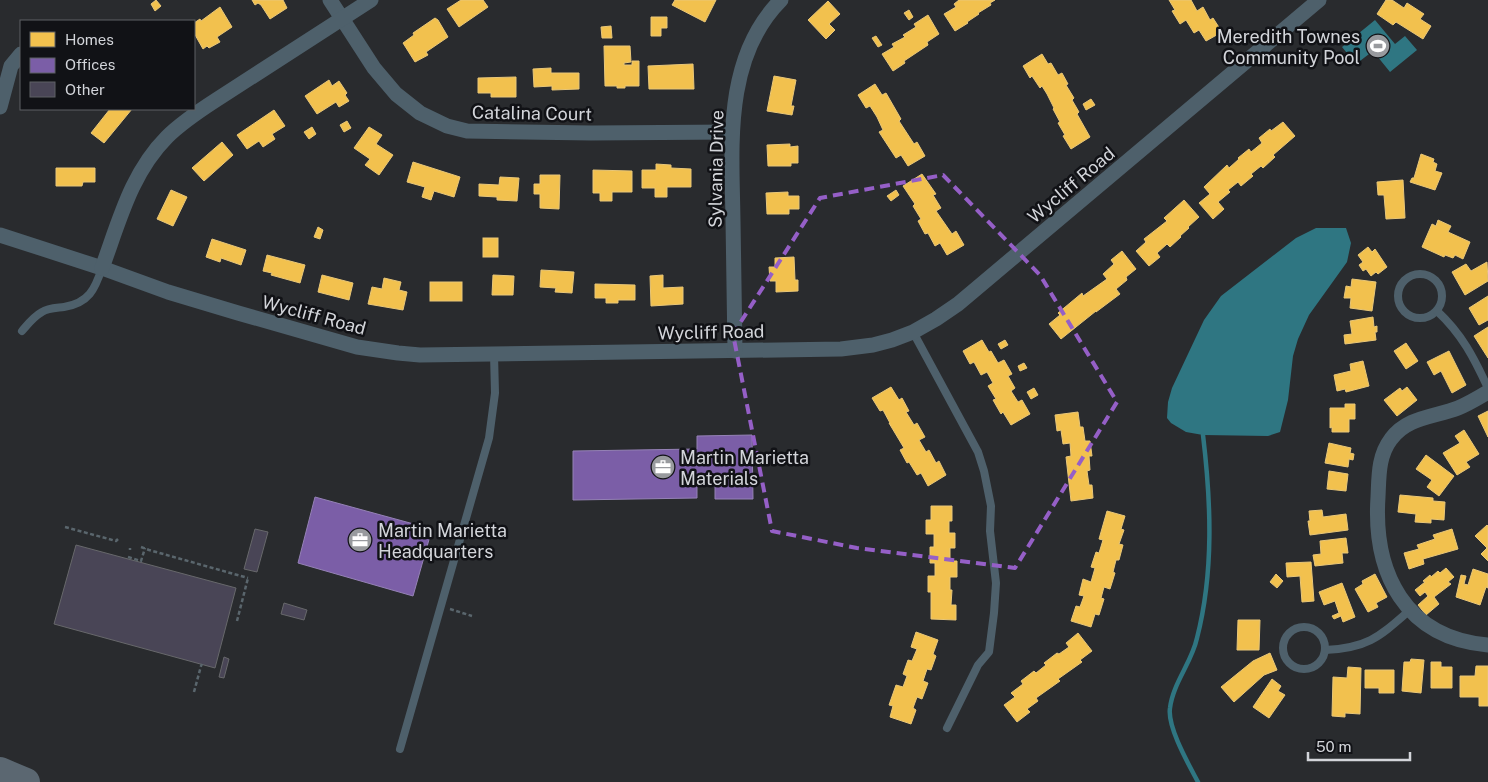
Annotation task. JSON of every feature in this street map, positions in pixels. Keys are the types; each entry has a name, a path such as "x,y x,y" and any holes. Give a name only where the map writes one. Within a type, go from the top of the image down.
{"highway":[{"path":"0,771 26,782"}],"street":[{"name":"Catalina Court","path":"330,0 374,68 396,94 420,113 447,126 467,131 591,133 732,132"},
{"path":"102,268 129,192 146,162 167,137 210,104 371,0"},
{"name":"Sylvania Drive","path":"735,351 732,132 736,93 744,64 757,33 780,0"},
{"name":"Wycliff Road","path":"0,235 102,268 168,292 357,347 412,354 841,349 873,345 913,332 936,319 984,284 1319,0"},
{"path":"0,107 11,66 20,55"},
{"path":"1488,392 1457,408 1417,419 1404,426 1390,440 1382,456 1376,517 1383,563 1390,580 1410,610 1426,624 1445,635 1475,644 1488,645"}],"lane":[{"path":"22,331 33,318 43,311 78,304 87,298 95,288 102,268"},
{"path":"1419,274 1433,278 1442,290 1442,297 1437,311 1425,318 1418,318 1405,312 1398,299 1398,292 1406,280 1419,274"},
{"path":"1437,311 1464,341 1488,388"},
{"path":"913,332 978,452 991,506 990,531 996,584 989,652 978,665 948,728"},
{"path":"400,749 488,438 495,393 494,354"},
{"path":"1326,650 1349,648 1368,643 1410,610"},
{"path":"1306,626 1312,628 1323,637 1326,650 1319,663 1306,669 1292,666 1287,660 1282,647 1288,634 1299,627 1306,626"}],"path":[{"path":"66,528 118,540"},
{"path":"128,557 141,561 143,547 249,577 236,621"},
{"path":"450,609 472,616"},
{"path":"194,692 202,664"}],"highlighted area":[{"path":"943,175 1040,275 1117,402 1015,568 857,548 772,531 733,334 820,198"}],"water":[{"name":"Meredith Townes Community Pool","path":"1375,20 1395,44 1405,36 1417,50 1390,72 1373,51 1356,64 1342,47"},
{"path":"1316,228 1346,228 1351,243 1347,262 1309,315 1298,339 1293,356 1288,400 1280,432 1268,436 1203,435 1186,432 1171,423 1167,418 1168,402 1172,388 1204,320 1221,296 1296,238"}],"building: Homes":[{"path":"156,0 161,6 155,11 151,4"},
{"path":"252,0 283,0 287,8 270,19 261,5 258,3 255,5"},
{"path":"461,0 483,0 488,7 459,27 447,9"},
{"path":"675,0 716,0 705,22 672,5"},
{"path":"959,0 995,0 968,23 955,31 944,14 956,7 954,4"},
{"path":"1169,0 1191,0 1197,11 1203,7 1210,20 1213,18 1222,32 1206,41 1199,30 1194,33 1186,20 1180,24 1172,11 1175,10"},
{"path":"1386,0 1392,0 1404,8 1407,3 1424,14 1420,19 1431,26 1423,39 1396,22 1393,25 1377,14"},
{"path":"828,1 840,14 829,24 835,30 826,39 808,20"},
{"path":"220,7 232,27 217,37 220,42 203,49 195,35 195,22 200,19 201,21"},
{"path":"909,10 913,17 909,20 904,13"},
{"path":"928,15 939,34 927,42 928,45 893,71 882,54 894,47 892,44 905,37 903,35 916,27 914,24"},
{"path":"651,17 667,17 667,28 661,28 661,36 651,36"},
{"path":"435,18 448,37 426,52 428,55 415,62 403,43 414,35 413,33"},
{"path":"611,26 612,38 602,38 601,27"},
{"path":"876,36 882,45 878,47 872,38"},
{"path":"604,46 630,46 631,62 624,63 624,65 632,65 632,61 639,61 639,86 617,88 617,86 605,86"},
{"path":"1042,54 1048,64 1051,63 1058,75 1062,73 1068,84 1066,85 1074,98 1072,100 1079,112 1077,114 1090,137 1071,149 1063,136 1065,135 1058,123 1060,122 1047,94 1042,86 1040,88 1032,76 1030,78 1023,66"},
{"path":"693,64 694,89 649,89 648,66"},
{"path":"551,68 551,73 579,73 579,89 552,90 552,86 534,87 533,69"},
{"path":"774,76 796,80 791,106 794,106 792,115 767,111"},
{"path":"516,77 516,97 491,97 491,93 478,93 478,78"},
{"path":"329,80 332,86 339,81 347,93 345,95 349,101 339,107 336,102 317,114 305,96"},
{"path":"875,84 882,95 886,93 901,119 899,121 914,144 917,142 925,156 908,166 901,155 896,158 879,132 883,130 877,117 870,106 866,108 858,95"},
{"path":"1091,99 1095,105 1086,110 1083,104"},
{"path":"109,110 131,110 104,143 91,133"},
{"path":"274,110 285,126 272,134 275,139 263,147 259,141 247,149 237,135"},
{"path":"347,121 351,128 344,132 340,125"},
{"path":"1283,122 1295,136 1273,155 1275,157 1263,168 1261,166 1251,174 1253,176 1241,186 1238,182 1228,190 1230,192 1218,202 1224,209 1213,219 1199,203 1210,194 1204,187 1227,165 1229,168 1249,149 1251,152 1262,143 1259,138"},
{"path":"312,127 316,134 309,139 304,132"},
{"path":"369,127 382,135 376,144 393,155 379,175 365,165 370,159 354,148"},
{"path":"222,142 233,155 204,181 192,168"},
{"path":"790,144 790,147 798,146 798,163 791,163 791,166 768,166 767,145"},
{"path":"1421,154 1434,159 1433,162 1437,164 1435,171 1442,173 1435,190 1410,182 1414,178"},
{"path":"413,162 460,177 454,197 434,191 431,200 422,197 425,187 407,182"},
{"path":"656,164 671,165 671,168 691,169 691,187 667,187 667,197 655,197 655,188 642,188 642,170 656,170"},
{"path":"56,168 95,168 95,182 83,182 82,186 56,186"},
{"path":"593,170 632,171 632,192 612,192 612,201 600,201 600,193 593,193"},
{"path":"922,174 936,194 933,195 941,208 936,211 952,234 956,231 964,245 947,255 940,243 935,246 928,233 925,234 918,221 921,219 913,206 915,204 903,186"},
{"path":"540,175 560,175 559,209 540,208 540,194 534,194 534,184 540,184"},
{"path":"500,177 519,178 517,201 497,200 497,197 479,196 479,184 499,185"},
{"path":"1403,180 1405,218 1386,219 1384,195 1378,195 1377,182"},
{"path":"171,190 187,197 173,226 157,219"},
{"path":"896,190 899,195 891,201 887,196"},
{"path":"788,192 788,196 799,196 799,209 789,209 789,214 767,214 766,193"},
{"path":"1184,200 1199,217 1170,247 1167,244 1157,253 1160,257 1149,266 1136,251 1146,242 1144,239 1167,221 1164,218"},
{"path":"1438,220 1451,226 1448,232 1470,242 1463,259 1455,255 1453,258 1445,255 1444,257 1422,247 1432,224 1436,226"},
{"path":"318,227 323,230 320,239 314,237"},
{"path":"483,238 498,238 498,257 483,257"},
{"path":"212,239 246,250 241,265 221,258 220,262 206,257"},
{"path":"1368,247 1372,252 1375,249 1387,267 1378,274 1376,272 1371,276 1366,269 1363,271 1359,265 1363,262 1358,255"},
{"path":"1122,251 1136,269 1116,289 1120,294 1061,339 1049,324 1060,315 1058,313 1082,293 1083,296 1107,279 1103,274 1114,264 1111,260"},
{"path":"267,255 305,265 300,283 263,271"},
{"path":"794,257 795,280 798,280 798,291 776,292 776,281 770,281 769,267 775,267 775,258"},
{"path":"1487,262 1488,281 1465,295 1452,272 1466,264 1471,271"},
{"path":"541,270 574,272 572,293 555,292 556,288 540,287"},
{"path":"322,275 353,283 349,300 318,292"},
{"path":"493,275 514,276 513,295 492,295"},
{"path":"663,275 663,288 683,287 683,304 651,306 650,276"},
{"path":"384,278 401,282 399,290 407,292 403,310 368,304 372,287 382,289"},
{"path":"1352,279 1376,282 1372,311 1350,308 1351,298 1344,298 1346,286 1351,287"},
{"path":"430,282 462,282 462,301 430,301"},
{"path":"595,284 635,285 635,300 618,300 618,303 606,303 606,298 595,298"},
{"path":"1488,296 1488,320 1479,325 1469,308"},
{"path":"1373,317 1374,327 1377,326 1377,332 1375,332 1376,340 1345,344 1344,335 1352,334 1350,321"},
{"path":"1488,327 1488,358 1474,336"},
{"path":"982,340 998,363 1004,360 1012,374 1008,376 1015,388 1011,391 1018,402 1022,400 1030,414 1011,425 1003,412 1001,414 993,400 996,399 988,386 993,383 987,372 981,375 974,362 970,364 963,351"},
{"path":"1005,340 1008,345 1001,349 998,344"},
{"path":"1406,343 1418,361 1406,369 1394,351"},
{"path":"1449,351 1466,385 1452,393 1441,371 1434,375 1427,362"},
{"path":"1363,361 1369,386 1346,392 1345,389 1337,391 1334,375 1351,371 1350,364"},
{"path":"1024,363 1027,368 1020,371 1018,366"},
{"path":"891,387 899,400 902,398 909,411 906,412 914,425 917,423 925,437 919,440 926,452 929,450 936,463 939,461 946,475 928,486 921,473 917,475 909,462 907,463 900,450 904,448 883,410 880,411 872,398"},
{"path":"1407,387 1417,400 1397,416 1384,400 1400,388 1402,391"},
{"path":"1034,388 1038,395 1031,399 1027,392"},
{"path":"1345,404 1355,404 1355,419 1349,419 1349,432 1332,432 1332,427 1330,428 1330,408 1345,408"},
{"path":"1488,411 1488,437 1478,416"},
{"path":"1078,412 1080,427 1083,427 1085,441 1090,441 1092,456 1089,456 1090,470 1087,471 1089,485 1092,485 1093,498 1071,501 1066,457 1071,456 1070,443 1063,444 1061,430 1057,431 1055,415"},
{"path":"1464,430 1479,454 1466,462 1470,467 1457,475 1443,453 1460,443 1455,436"},
{"path":"1329,443 1351,448 1350,453 1354,454 1353,460 1349,459 1348,467 1325,463"},
{"path":"1426,455 1454,476 1439,496 1427,487 1432,480 1416,469"},
{"path":"1329,471 1348,474 1346,491 1327,489"},
{"path":"1400,495 1433,498 1433,501 1445,502 1444,520 1431,519 1431,523 1415,522 1416,514 1398,512"},
{"path":"931,506 952,506 952,521 949,521 949,533 955,533 955,548 950,548 950,561 957,561 957,577 950,577 950,590 952,590 951,605 956,605 956,620 931,619 931,592 928,592 928,576 935,576 935,563 930,563 930,547 934,547 934,534 926,534 926,520 931,520"},
{"path":"1322,510 1323,517 1346,514 1348,530 1310,535 1309,511"},
{"path":"1107,511 1125,516 1121,529 1124,530 1119,544 1123,545 1119,560 1116,560 1113,572 1115,573 1110,589 1104,587 1101,598 1104,599 1099,615 1095,614 1091,627 1071,621 1076,606 1080,607 1084,596 1079,595 1083,579 1091,582 1095,568 1091,567 1096,552 1099,553 1103,540 1099,539"},
{"path":"1487,525 1488,561 1481,554 1487,548 1475,536"},
{"path":"1452,529 1458,549 1423,559 1424,564 1409,569 1404,553 1419,549 1417,545 1435,539 1433,535"},
{"path":"1346,538 1348,553 1342,553 1343,563 1315,566 1313,555 1321,554 1320,541"},
{"path":"1311,562 1314,601 1302,602 1300,576 1287,577 1286,563"},
{"path":"1446,568 1454,577 1448,582 1451,584 1434,597 1439,604 1426,615 1418,605 1428,596 1425,592 1420,596 1415,590 1430,575 1431,577 1438,571 1440,573"},
{"path":"1473,569 1488,574 1488,588 1486,587 1480,605 1456,597 1461,575 1466,576 1464,584 1468,585"},
{"path":"1276,574 1283,581 1277,588 1270,582"},
{"path":"1375,574 1387,597 1376,603 1378,607 1368,612 1355,589 1363,584 1362,581"},
{"path":"1342,583 1355,617 1343,622 1341,616 1334,619 1332,616 1339,613 1335,601 1324,605 1319,592"},
{"path":"1238,620 1260,620 1259,650 1237,650"},
{"path":"916,632 938,640 933,654 936,656 931,670 927,669 923,681 928,683 922,699 917,697 913,708 916,710 911,724 890,717 893,706 889,705 896,685 903,687 907,676 903,674 908,660 912,661 917,649 911,647"},
{"path":"1078,633 1092,651 1080,660 1082,662 1058,679 1060,681 1036,698 1038,701 1027,709 1030,712 1017,722 1004,705 1015,697 1011,693 1023,684 1021,681 1034,671 1036,673 1046,665 1044,663 1069,647 1066,643"},
{"path":"1270,653 1277,670 1264,675 1234,702 1221,687 1253,661"},
{"path":"1411,659 1424,660 1421,693 1402,691 1404,662 1410,662"},
{"path":"1431,662 1441,662 1441,667 1452,667 1452,688 1431,688"},
{"path":"1476,666 1488,666 1488,706 1479,706 1479,697 1460,697 1460,676 1475,676"},
{"path":"1348,667 1361,668 1360,714 1345,713 1345,717 1332,716 1333,677 1347,678"},
{"path":"1365,670 1394,670 1394,693 1379,693 1379,688 1365,688"},
{"path":"1272,679 1281,686 1278,691 1285,695 1269,718 1253,707"}],"building: Offices":[{"name":"Martin Marietta Materials","path":"752,435 753,499 715,499 715,484 697,484 697,498 573,500 573,451 697,449 697,436"},
{"path":"315,497 432,529 413,596 298,563"}],"building: Other":[{"path":"255,529 268,532 257,572 244,569"},
{"path":"76,545 236,588 215,668 54,624"},
{"path":"284,603 307,610 304,620 281,614"},
{"path":"224,657 229,659 224,678 219,677"}],"waterway":[{"path":"1198,782 1175,735 1170,708 1175,690 1195,647 1206,588 1209,511 1203,435"}],"place":[{"name":"Meredith Townes Community Pool","path":"1378,46"},
{"name":"Martin Marietta Materials","path":"663,467"},
{"name":"Martin Marietta Headquarters","path":"360,540"}]}
